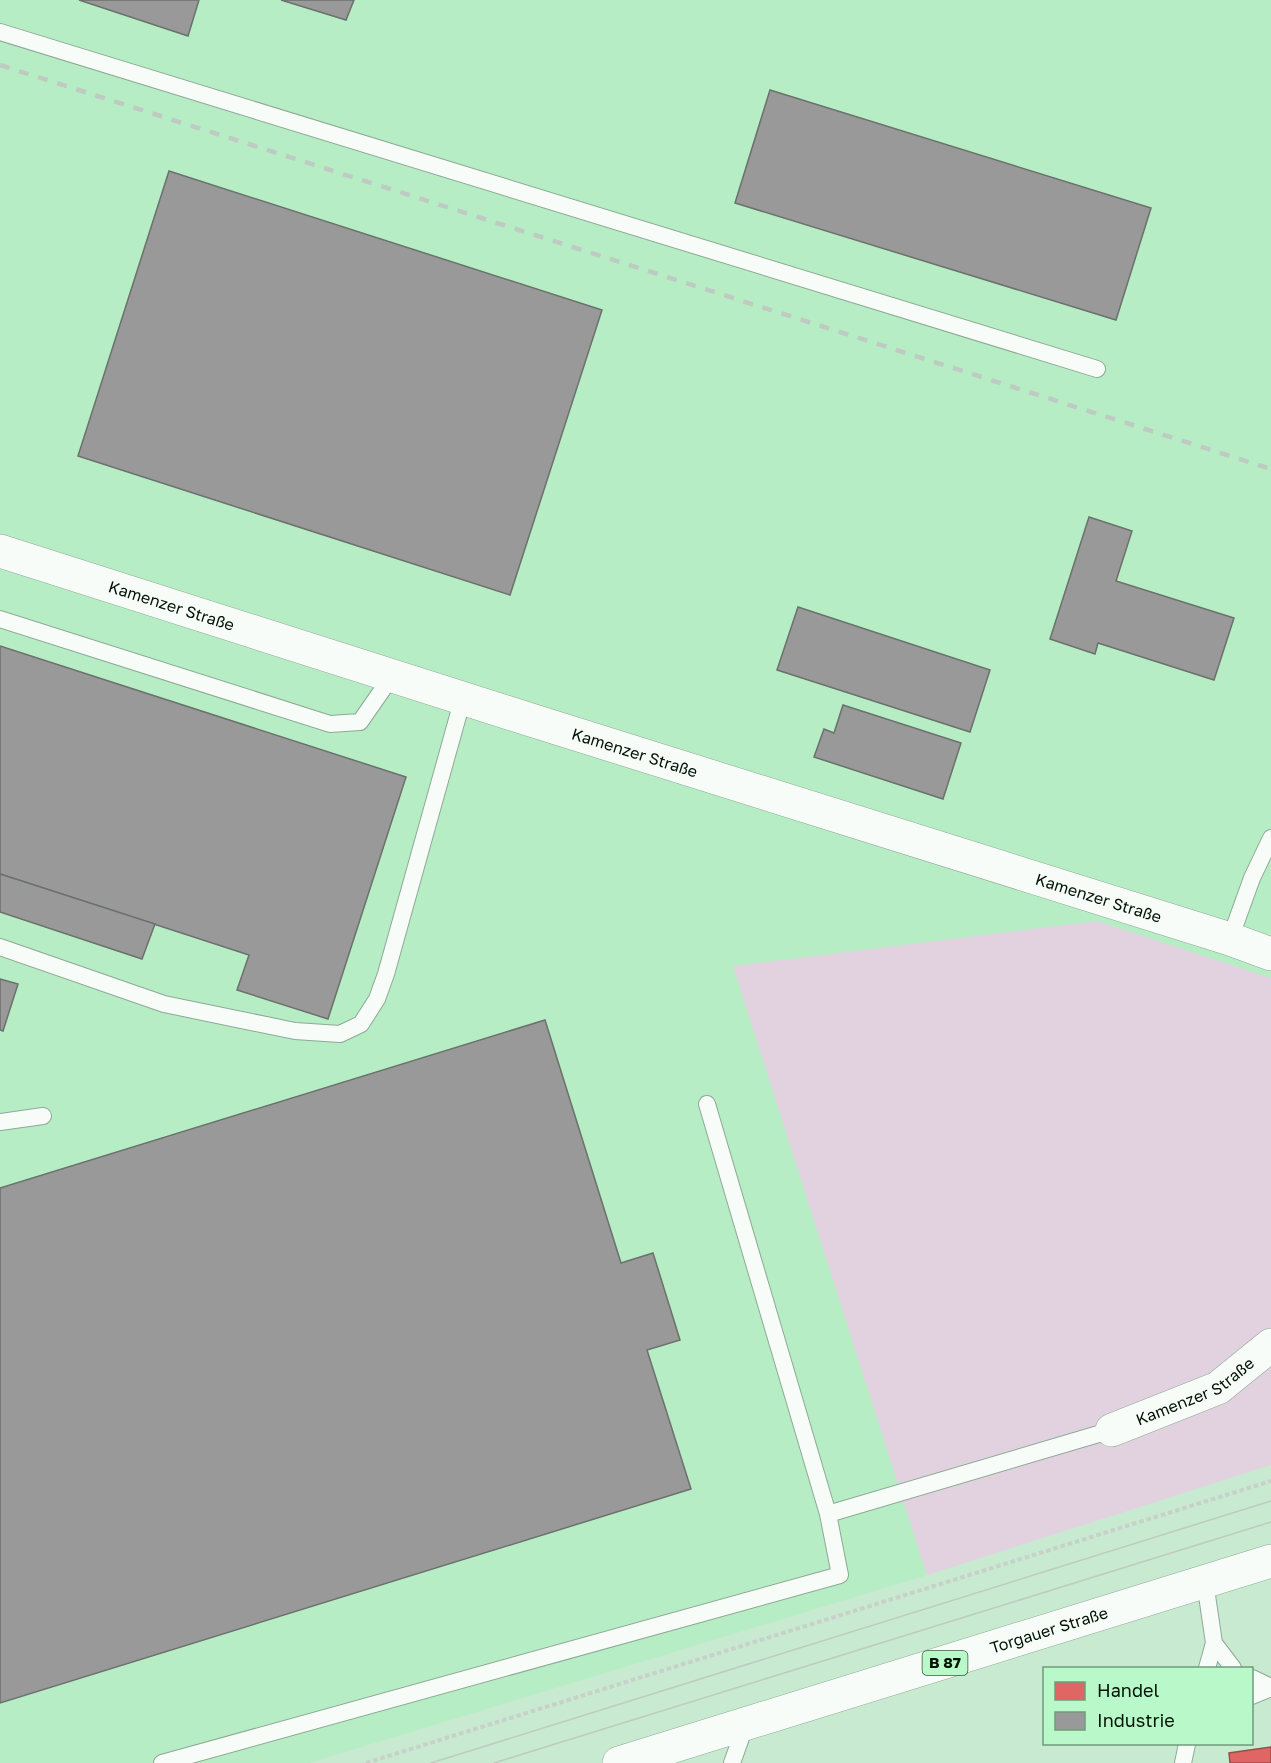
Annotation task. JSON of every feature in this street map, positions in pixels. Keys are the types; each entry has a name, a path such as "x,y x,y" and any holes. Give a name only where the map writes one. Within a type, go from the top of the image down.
{"street":[{"name":"Kamenzer Straße","path":"0,551 1230,939 1271,954"},
{"name":"Kamenzer Straße","path":"1112,1430 1218,1388 1271,1345"},
{"name":"Torgauer Straße","path":"619,1763 1271,1561"}],"lane":[{"path":"0,32 1097,369"},
{"path":"0,619 330,724 360,722 392,676"},
{"path":"0,947 164,1004 296,1031 340,1034 361,1023 377,999 386,974 463,698"},
{"path":"1230,939 1252,878 1271,838"},
{"path":"162,1763 840,1575 828,1514 707,1104"},
{"path":"0,1122 43,1116"},
{"path":"828,1514 1112,1430"},
{"path":"1205,1582 1214,1643 1207,1667"},
{"path":"1214,1643 1232,1667"},
{"path":"1253,1679 1271,1687"},
{"path":"1253,1695 1271,1687"},
{"path":"732,1763 746,1724"}],"path":[{"path":"366,1763 1271,1481"}],"shaded area":[{"path":"0,0 1271,0 1271,978 1097,921 734,966 927,1575 309,1763 0,1763"},
{"path":"1097,921 1271,978 1271,1465 927,1575 733,966"}],"building: Handel":[{"path":"1271,1747 1271,1763 1230,1763 1229,1753"}],"building: Industrie":[{"path":"79,0 199,0 188,36"},
{"path":"281,0 354,0 346,20"},
{"path":"770,90 1151,208 1116,320 735,203"},
{"path":"169,171 602,310 510,595 78,456"},
{"path":"1089,517 1132,531 1116,581 1234,618 1214,680 1098,643 1095,654 1050,639"},
{"path":"798,607 990,670 970,732 777,670"},
{"path":"0,646 406,777 328,1019 237,990 249,955 0,874"},
{"path":"843,705 961,743 943,799 814,757 824,729 834,733"},
{"path":"0,874 155,924 142,959 0,912"},
{"path":"0,979 18,984 3,1031 0,1030"},
{"path":"545,1020 621,1263 653,1253 680,1340 647,1350 691,1489 0,1703 0,1188"}],"tram line":[{"path":"431,1763 1271,1501"},
{"path":"494,1763 1271,1522"}],"railway":[{"path":"0,65 1271,469"}]}
